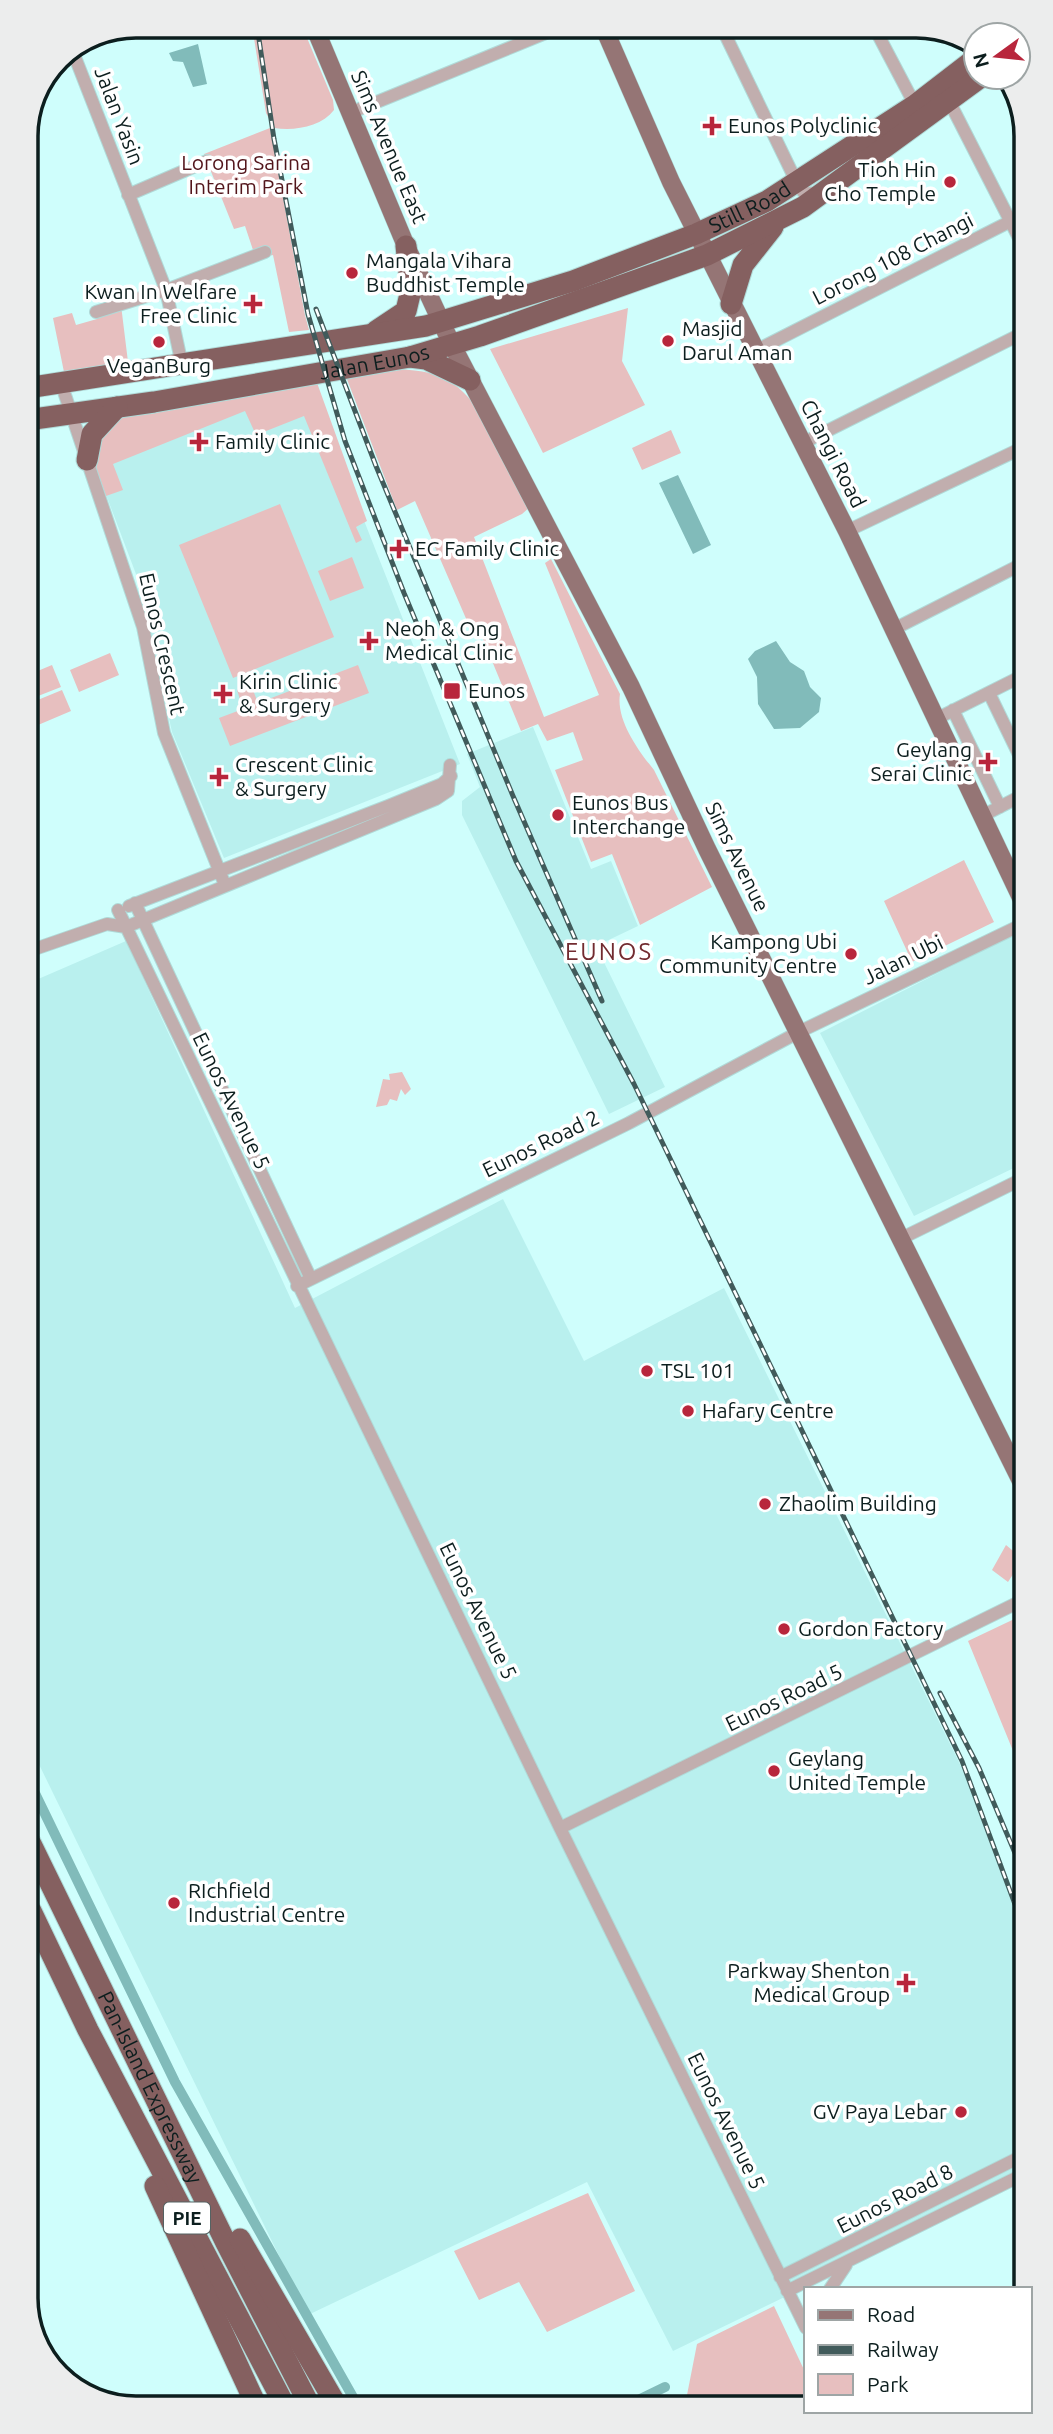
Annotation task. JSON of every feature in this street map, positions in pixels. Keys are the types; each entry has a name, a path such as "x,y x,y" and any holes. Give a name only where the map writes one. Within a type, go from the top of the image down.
{"highway":[{"name":"Still Road","path":"696,234 767,201 797,183 915,105 962,69"},
{"name":"Still Road","path":"707,256 776,222 828,189 962,91"},
{"path":"820,167 828,189"},
{"path":"731,304 743,265 776,222"},
{"name":"Jalan Eunos","path":"39,384 365,337 443,322 573,281 696,234"},
{"path":"365,337 406,311 411,290 405,246"},
{"name":"Jalan Eunos","path":"39,418 410,357 452,345 707,256"},
{"path":"410,357 426,359 470,380"},
{"path":"87,460 92,434 117,407"},
{"name":"Pan-Island Expressway","path":"38,1859 305,2395"},
{"name":"Pan-Island Expressway","path":"38,1926 88,2030 279,2395"},
{"path":"88,2030 139,2151 252,2395"},
{"path":"190,2167 208,2180 331,2395"}],"main road":[{"name":"Sims Avenue East","path":"319,39 405,246 443,322"},
{"name":"Changi Road","path":"609,39 696,234 847,531 1014,883"},
{"name":"Sims Avenue","path":"443,322 470,380 598,621 707,849 1014,1467"}],"street":[{"path":"350,113 531,39"},
{"path":"727,39 797,183 807,194 828,189"},
{"path":"881,39 915,105"},
{"name":"Jalan Yasin","path":"76,60 166,290 183,365"},
{"path":"949,101 1014,227"},
{"name":"Jalan Yasin","path":"128,195 207,161"},
{"name":"Lorong 108 Changi","path":"755,351 1011,221"},
{"path":"96,312 166,290 265,252"},
{"path":"802,443 1014,337"},
{"name":"Eunos Crescent","path":"61,383 143,626 164,733 225,885"},
{"path":"847,531 1014,452"},
{"path":"894,629 1014,568"},
{"path":"936,719 1014,680"},
{"path":"989,693 1014,744"},
{"path":"953,710 1000,807"},
{"path":"39,948 107,924 126,926 436,799 448,791 450,770 442,784 118,910 107,924"},
{"path":"982,816 1014,800"},
{"name":"Eunos Avenue 5","path":"135,903 311,1279"},
{"name":"Eunos Avenue 5","path":"118,910 297,1286 804,2324"},
{"name":"Jalan Ubi","path":"799,1032 1014,928"},
{"name":"Eunos Road 2","path":"297,1286 629,1124 799,1032"},
{"path":"902,1238 1014,1183"},
{"name":"Eunos Road 5","path":"560,1828 1014,1604"},
{"name":"Eunos Road 8","path":"780,2277 1014,2160"},
{"name":"Eunos Road 8","path":"788,2291 807,2286 848,2262 1014,2179"},
{"path":"831,2287 848,2262"},
{"path":"797,2270 807,2286"}],"shaded area":[{"path":"198,44 207,84 193,87 183,62 173,61 169,53"},
{"path":"309,381 460,764 224,858 172,732 139,582 91,455"},
{"path":"678,475 711,545 693,554 659,483"},
{"path":"776,641 790,662 804,671 810,687 821,698 819,712 800,728 774,729 758,704 757,677 748,659 755,651"},
{"name":"Eunos Bus Interchange","path":"533,727 591,869 611,861 638,926 596,946 665,1087 609,1114 462,815 462,801 480,787 467,754"},
{"path":"1014,935 1014,1168 914,1216 820,1033"},
{"path":"126,941 295,1308 503,1199 584,1361 724,1288 958,1760 993,1837 1014,1896 1014,2186 673,2351 587,2182 308,2315 38,1763 39,979"}],"green space":[{"path":"254,39 307,39 333,100 334,110 315,124 290,129 274,128 266,113"},
{"name":"Lorong Sarina Interim Park","path":"270,128 309,330 289,332 273,255 256,259 245,226 234,229 204,154"},
{"path":"121,305 128,362 64,372 53,318 72,313 76,325 97,319 96,312"},
{"path":"628,308 622,361 645,405 543,453 490,349"},
{"path":"377,368 437,375 453,383 481,413 531,506 522,514 474,537 544,717 599,695 545,563 551,559 620,694 621,714 625,724 654,770 712,887 640,925 612,854 591,862 555,770 583,760 573,732 547,741 538,724 521,731 478,627 471,630 415,501 397,510 345,374"},
{"path":"316,380 367,521 356,527 362,540 356,543 304,416 256,435 245,411 113,464 123,490 106,496 91,455 117,416"},
{"path":"671,430 681,453 642,470 632,448"},
{"path":"280,504 334,637 233,678 179,545"},
{"path":"352,557 364,588 330,601 318,571"},
{"path":"110,653 119,675 79,692 70,670"},
{"path":"52,665 61,687 39,696 39,671"},
{"path":"358,665 369,693 230,746 219,718 243,709 237,690 251,685 258,703"},
{"path":"62,690 71,711 39,725 39,700"},
{"path":"964,860 994,922 912,962 884,901"},
{"path":"402,1072 411,1089 405,1095 401,1089 397,1101 390,1099 387,1105 376,1107 383,1079 390,1080 389,1074"},
{"path":"1006,1545 1014,1552 1014,1573 1008,1582 992,1570"},
{"path":"1014,1619 1014,1753 968,1641"},
{"path":"588,2193 635,2291 547,2332 519,2282 479,2300 454,2251"},
{"path":"774,2306 804,2370 804,2396 687,2396 697,2344"}],"waterway":[{"path":"38,1800 175,2082 352,2395"},
{"path":"647,2396 665,2387"}],"railway":[{"path":"259,39 274,139 308,314 345,441 404,593 516,861 634,1084 962,1761 1014,1902"},
{"path":"316,309 376,466 513,796 602,1001"},
{"path":"940,1693 979,1768 1014,1851"}],"place":[{"name":"Eunos Polyclinic","path":"712,126"},
{"name":"Tioh Hin Cho Temple","path":"950,182"},
{"name":"Mangala Vihara Buddhist Temple","path":"352,273"},
{"name":"Kwan In Welfare Free Clinic","path":"253,304"},
{"name":"Masjid Darul Aman","path":"668,341"},
{"name":"VeganBurg","path":"159,342"},
{"name":"Family Clinic","path":"199,442"},
{"name":"EC Family Clinic","path":"399,549"},
{"name":"Neoh & Ong Medical Clinic","path":"369,641"},
{"name":"Eunos","path":"452,691"},
{"name":"Kirin Clinic & Surgery","path":"223,694"},
{"name":"Geylang Serai Clinic","path":"988,762"},
{"name":"Crescent Clinic & Surgery","path":"219,777"},
{"name":"Eunos Bus Interchange","path":"558,815"},
{"name":"Kampong Ubi Community Centre","path":"851,954"},
{"name":"TSL 101","path":"647,1371"},
{"name":"Hafary Centre","path":"688,1411"},
{"name":"Zhaolim Building","path":"765,1504"},
{"name":"Gordon Factory","path":"784,1629"},
{"name":"Geylang United Temple","path":"774,1771"},
{"name":"RIchfield Industrial Centre","path":"174,1903"},
{"name":"Parkway Shenton Medical Group","path":"906,1983"},
{"name":"GV Paya Lebar","path":"961,2112"}],"district":[{"name":"EUNOS","path":"609,952"}]}
